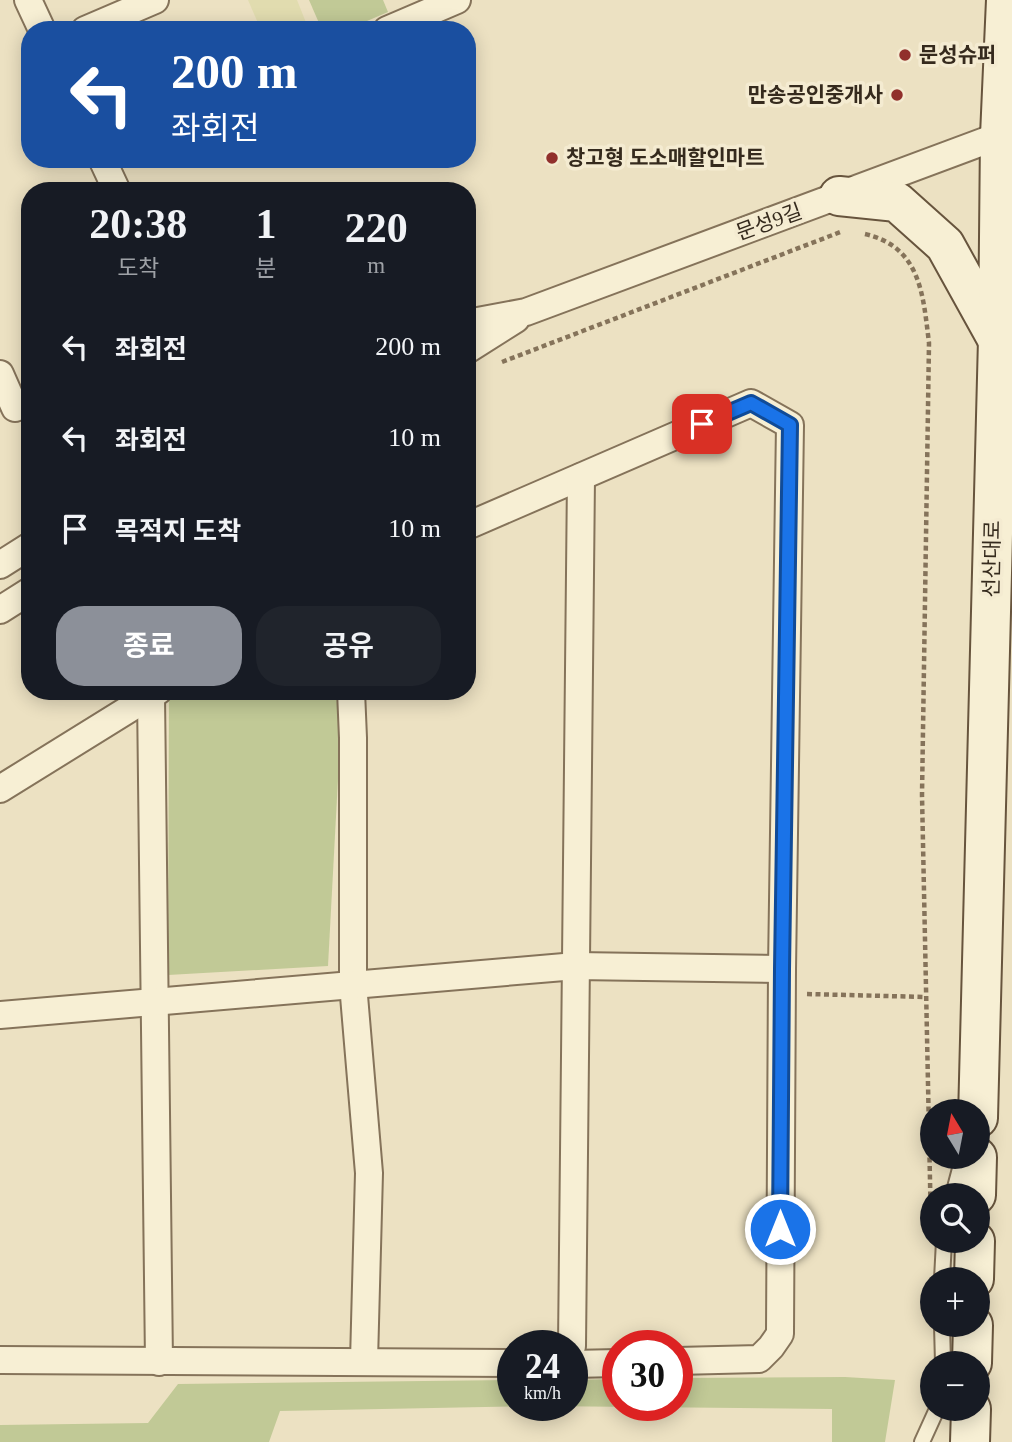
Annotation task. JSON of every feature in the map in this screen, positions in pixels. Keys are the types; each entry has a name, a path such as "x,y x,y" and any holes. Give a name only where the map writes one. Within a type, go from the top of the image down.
{"main road":[{"name":"선산대로","path":"978,1099 998,339 1006,134 1006,0"},
{"path":"843,213 897,202 945,245 998,339"},
{"path":"971,1421 971,1442"}],"street":[{"path":"28,0 38,21"},
{"path":"106,21 155,0"},
{"path":"408,21 457,0"},
{"name":"문성9길","path":"476,321 526,312 843,213 1006,134"},
{"name":"문성9길","path":"476,344 526,312"},
{"path":"0,374 15,408"},
{"path":"476,522 751,403 790,425 781,981 780,1334 771,1348 759,1359 693,1361"},
{"path":"572,1330 581,477"},
{"path":"0,565 21,552"},
{"path":"0,610 21,597"},
{"path":"0,789 145,700"},
{"path":"155,700 154,1000 159,1362"},
{"path":"351,700 353,984 369,1173 364,1361"},
{"path":"0,1016 154,1000 576,965 781,981"},
{"path":"0,1360 497,1363"}],"lane":[{"path":"922,1442 932,1421"}],"path":[{"path":"493,365 843,213"},
{"path":"860,232 884,239 911,262 923,294 929,343 922,795 930,1183"},
{"path":"781,981 926,997"}],"shaded area":[{"path":"248,0 297,0 305,21 257,21"}],"green space":[{"path":"309,0 383,0 388,12 367,21 318,21"},
{"path":"169,700 337,700 340,742 328,966 168,975"},
{"path":"845,1377 895,1380 885,1442 832,1442 832,1409 693,1408 693,1378"},
{"path":"602,1379 602,1407 588,1406 588,1380"},
{"path":"497,1380 497,1407 280,1411 269,1442 0,1442 0,1425 148,1423 178,1384"}],"place":[{"name":"문성슈퍼","path":"905,55"},
{"name":"만송공인중개사","path":"897,95"},
{"name":"창고형 도소매할인마트","path":"552,158"}],"route":[{"path":"702,424 751,403 790,425 780,1229"}]}
